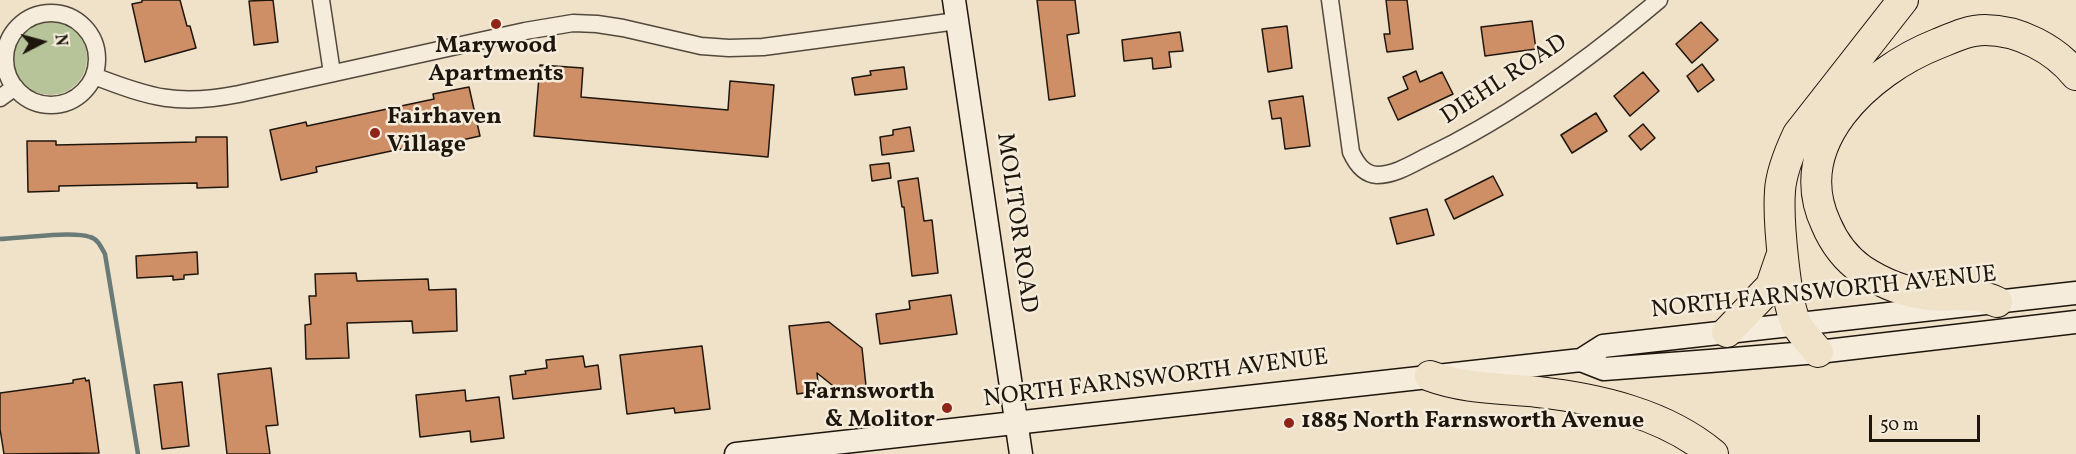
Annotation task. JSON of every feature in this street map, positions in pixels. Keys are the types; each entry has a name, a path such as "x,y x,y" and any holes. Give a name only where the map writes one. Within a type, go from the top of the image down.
{"highway":[{"path":"1818,352 1797,326 1782,254 1780,189 1788,156 1798,134 1903,0"},
{"path":"1997,302 1985,296 1929,295 1904,289 1881,281 1850,260 1831,237 1822,217 1817,185 1820,154 1848,105 1873,80 1900,61 1954,37 1983,30 2008,33 2043,48 2060,59 2076,75"},
{"path":"1727,332 1771,286 1782,254"},
{"path":"1430,376 1453,384 1539,392 1609,405 1664,423 1700,443 1713,454"}],"main road":[{"name":"MOLITOR ROAD","path":"956,10 1021,454"},
{"name":"NORTH FARNSWORTH AVENUE","path":"736,454 1581,360 1603,346 2068,294"},
{"name":"NORTH FARNSWORTH AVENUE","path":"1581,360 1604,369 1818,352 2072,322"}],"street":[{"path":"321,0 332,73"},
{"name":"DIEHL ROAD","path":"1330,0 1351,152 1364,171 1375,175 1388,174 1449,146 1541,92 1659,0"},
{"path":"94,76 135,92 165,99 184,100 232,95 525,31 573,24 623,28 701,46 763,47 956,10"},
{"path":"46,12 71,16 90,32 96,44 98,56 94,76 85,91 75,99 51,106 38,104 15,87 6,68 5,55 8,42 22,22 34,16 46,12"},
{"path":"0,98 15,87"}],"green space":[{"path":"50,21 64,24 76,32 84,44 87,58 84,72 76,84 64,92 50,95 36,92 24,84 16,72 13,58 16,44 24,32 36,24"}],"building":[{"path":"142,0 180,0 196,48 145,62 132,4 142,2"},
{"path":"273,0 278,42 254,45 249,1"},
{"path":"1037,0 1075,0 1079,33 1067,35 1075,96 1049,100"},
{"path":"1386,0 1407,0 1413,49 1387,52 1384,34 1390,34"},
{"path":"1532,21 1536,49 1485,56 1481,27"},
{"path":"1701,22 1718,40 1692,63 1676,44"},
{"path":"1287,26 1292,68 1268,72 1262,29"},
{"path":"1180,32 1183,51 1169,52 1171,67 1153,69 1152,58 1124,61 1122,40"},
{"path":"1702,64 1714,80 1698,92 1687,76"},
{"path":"540,65 583,68 581,97 728,110 730,81 774,85 768,157 534,136"},
{"path":"904,67 907,89 855,95 852,78 871,75 870,71"},
{"path":"1416,71 1420,82 1442,72 1453,94 1398,120 1388,98 1408,89 1403,77"},
{"path":"1643,72 1659,91 1630,116 1614,96"},
{"name":"Fairhaven Village","path":"469,87 480,136 444,144 443,140 316,167 317,172 281,180 270,130 306,122 307,126 434,99 433,94"},
{"path":"1303,96 1310,146 1285,149 1281,118 1272,119 1269,101"},
{"path":"1596,113 1607,131 1572,153 1561,135"},
{"path":"1643,124 1655,138 1641,150 1629,136"},
{"path":"910,127 914,151 882,155 880,137 893,135 893,130"},
{"path":"196,137 227,137 228,187 197,188 197,183 59,186 59,191 28,192 27,141 56,141 56,145 196,142"},
{"path":"889,163 891,178 872,181 870,165"},
{"path":"1493,176 1503,195 1454,219 1445,200"},
{"path":"918,178 924,221 932,220 938,273 912,276 904,207 902,207 898,181"},
{"path":"1427,209 1434,235 1397,244 1390,218"},
{"path":"197,252 198,274 184,275 184,279 173,280 173,276 137,278 136,256"},
{"path":"356,273 357,281 428,279 429,290 456,289 457,331 413,333 412,321 347,323 349,358 306,359 305,325 311,324 309,296 316,296 315,274"},
{"path":"951,295 957,334 880,344 876,314 910,309 909,301"},
{"path":"829,322 862,348 866,386 837,389 817,373 819,391 797,394 789,326"},
{"path":"702,346 710,409 675,413 674,408 627,414 620,355"},
{"path":"583,356 585,367 598,365 601,389 513,399 510,376 547,368 546,360"},
{"path":"271,368 278,425 266,426 270,454 227,454 218,374"},
{"path":"85,378 86,381 89,380 99,453 4,454 0,429 0,393 73,383 73,380"},
{"path":"182,382 189,446 162,449 154,385"},
{"path":"465,390 466,401 499,397 504,438 471,442 470,431 420,437 416,395"}],"waterway":[{"path":"0,239 82,235 93,238 101,246 105,254 138,454"}],"place":[{"name":"Marywood Apartments","path":"496,24"},
{"name":"Fairhaven Village","path":"375,133"},
{"name":"Farnsworth & Molitor","path":"947,408"},
{"name":"1885 North Farnsworth Avenue","path":"1289,423"}]}
